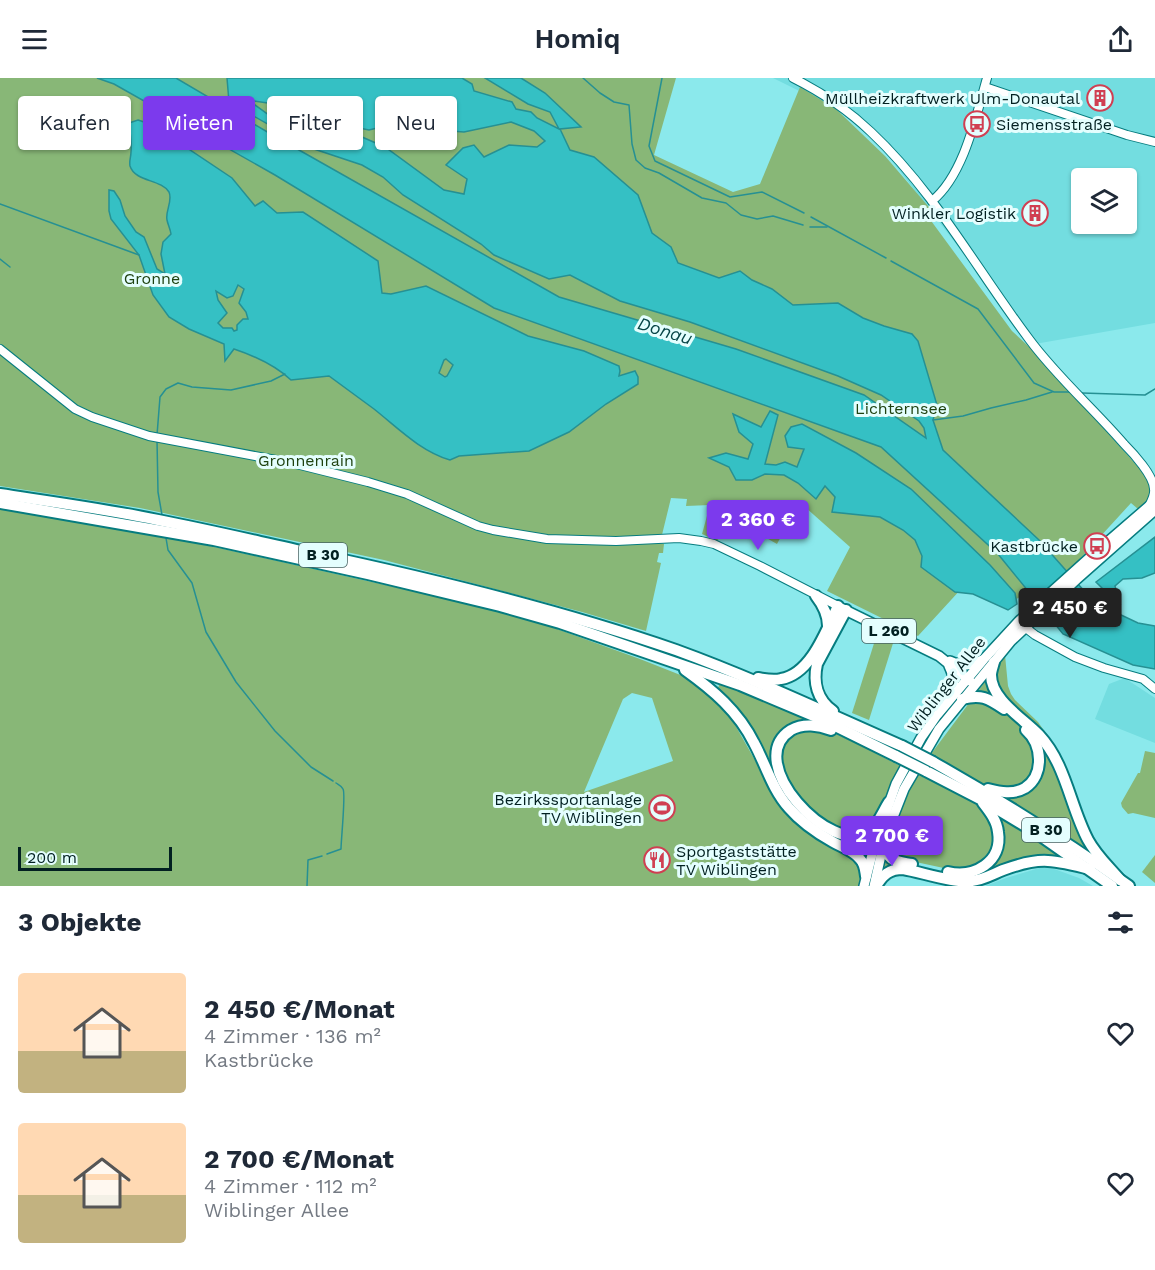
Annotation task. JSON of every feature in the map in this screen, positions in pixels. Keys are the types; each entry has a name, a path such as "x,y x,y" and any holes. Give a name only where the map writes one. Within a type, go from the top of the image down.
{"highway":[{"name":"B 30","path":"0,494 158,525 480,601 560,623 675,663 740,686 858,736 933,762 1039,825 1120,884"},
{"name":"B 30","path":"0,503 126,519"},
{"name":"B 30","path":"170,528 374,566 475,590 628,634 678,651 850,723 899,751 926,771 982,800 1035,832 1090,869 1120,884"},
{"path":"816,596 826,612 828,627"},
{"path":"734,673 768,680 791,676 808,663 828,627 842,608"},
{"path":"842,608 817,664 815,683 827,706 850,723"},
{"path":"992,658 991,678 995,691 1001,700 1040,736 1052,753 1087,839 1120,884"},
{"path":"675,663 721,698 741,721 755,744 775,788 789,808 808,826 856,855 864,864 865,881"},
{"path":"962,699 986,698 1003,708 1030,733 1039,753 1037,772 1026,787 1017,791 1000,793 971,783"},
{"path":"858,736 810,725 794,728 779,743 776,757 778,770 784,783 801,806 817,821 842,835 857,836 869,832 889,802"},
{"path":"884,842 886,853 896,861 957,874 974,872 985,866 993,856 999,837 997,825 982,800"},
{"path":"875,886 884,875 896,869 963,882 981,879 1026,862 1042,860 1063,862 1090,869"}],"main road":[{"path":"939,656 964,666 992,658 1022,624 1153,509"},
{"name":"L 260","path":"842,608 939,656 948,664"},
{"name":"Wiblinger Allee","path":"865,881 875,843 896,784 921,738 946,704 971,682 1022,624"},
{"path":"948,664 971,682"},
{"path":"946,704 952,693 954,682 954,676 948,664"},
{"name":"Wiblinger Allee","path":"875,886 884,842 904,789 939,729 962,699 971,682"}],"street":[{"path":"793,78 839,105 872,133 932,201 1030,342 1155,475"},
{"path":"932,201 939,196 951,180 960,163 987,78"},
{"path":"985,87 1155,142"},
{"path":"0,349 75,409 153,437 292,463 368,482 407,494 478,526 493,530 547,539 616,541 689,538 714,544 842,608"},
{"path":"1130,450 1154,484 1153,509"},
{"path":"1022,624 1035,635 1075,657 1143,680 1155,689"}],"shaded area":[{"path":"773,78 1155,78 1155,323 1029,345 960,249 889,157 848,115"},
{"path":"1126,679 1155,698 1155,743 1095,719 1109,684"},
{"path":"1046,866 1079,878 1093,886 985,886 1006,878"}],"green space":[{"path":"0,78 676,78 654,155 733,192 760,184 800,87 836,109 885,156 934,213 929,218 1012,331 1039,356 1149,479 1151,496 1138,509 1131,503 1078,561 1033,602 1025,594 1003,607 962,588 918,636 827,591 850,547 805,507 794,512 777,544 738,522 724,530 717,541 702,534 710,505 686,506 687,499 671,498 660,543 664,544 663,553 659,553 657,562 661,563 646,631 384,560 140,508 0,486"},
{"path":"0,508 97,521 444,598 535,621 688,678 726,709 768,783 849,853 858,865 861,876 860,886 0,886","holes":["632,693 652,698 673,761 584,792 623,699"]},
{"path":"877,634 894,640 869,720 852,713"},
{"path":"1005,655 1011,694 1038,722 1054,745 1051,758 1094,854 1059,858 1031,857 981,876 911,861 882,870 867,860 858,848 837,838 805,816 782,786 759,738 735,704 718,688 720,682 809,719 916,774"},
{"path":"1145,751 1155,753 1155,818 1128,814 1121,803 1140,773"},
{"path":"1155,855 1155,883 1142,872"}],"water":[{"path":"97,78 176,78 207,96 143,96 143,100 114,84"},
{"name":"Donau","path":"227,78 462,78 472,84 474,91 512,102 516,109 531,112 537,118 559,129 550,112 528,104 485,78 521,78 545,93 581,127 560,129 570,150 594,157 638,195 652,233 671,247 678,263 719,278 740,271 752,280 772,289 793,305 838,303 863,318 912,334 918,341 937,405 933,420 943,450 1039,540 1094,602 1104,590 1096,582 1155,537 1155,573 1142,578 1123,579 1115,586 1120,603 1109,595 1102,606 1138,623 1155,626 1155,669 1133,665 1063,634 998,554 881,447 494,308 231,150 255,150 255,125 267,132 267,150 299,150 559,297 736,349 864,395 926,438 924,428 919,421 881,395 838,376 690,322 620,301 570,275 549,279 494,255 481,244 403,195 383,177 362,165 317,150 363,150 363,137 375,143 375,150 389,150 444,190 464,194 467,179 446,165 463,148 474,145 484,157 509,145 537,147 545,141 534,131 511,122 457,131 457,96 375,96 375,129 369,130 363,129 363,96 267,96 267,103 255,101 255,96 228,96"},
{"path":"255,105 267,114 267,124 255,117"},
{"name":"Gronne","path":"138,120 143,122 143,150 190,150 232,178 255,206 263,201 277,213 303,212 378,261 382,293 391,294 426,286 528,336 584,351 619,366 619,376 635,371 638,384 606,404 569,432 529,451 459,456 450,460 439,456 419,445 329,376 291,380 264,362 234,349 225,361 224,344 189,329 169,317 153,295 139,255 111,219 109,190 114,191 120,200 125,216 136,232 144,237 157,269 165,274 161,254 163,242 171,234 167,222 170,195 165,188 137,175 130,164 131,122","holes":["238,285 244,289 239,303 248,319 243,319 237,325 237,330 223,328 218,323 227,313 218,300 216,291 227,298 233,296","446,359 453,365 447,376 439,373 444,360"]},
{"path":"770,411 778,415 765,464 776,465 785,462 797,467 804,449 788,447 785,436 791,427 802,424 856,453 911,489 990,565 1015,593 1017,604 1008,610 973,594 955,592 921,567 922,556 915,540 903,530 880,517 832,512 835,497 825,486 816,499 798,483 784,475 765,474 752,480 736,480 729,467 709,458 726,453 748,459 753,444 739,432 733,414 761,427"}],"waterway":[{"path":"583,78 614,102 629,105 632,144 636,160 645,168 659,173 702,198 726,203 741,215 757,219 773,216 803,225"},
{"path":"662,78 649,146 655,161 730,197 762,192 804,213"},
{"path":"0,204 139,255"},
{"path":"811,217 886,258"},
{"path":"810,227 827,227"},
{"path":"0,259 10,267"},
{"path":"891,261 978,309 1034,383 1054,392 1071,392"},
{"path":"157,435 160,397 166,389 178,383 192,387 231,390 271,381 285,374"},
{"path":"1082,393 1145,395 1155,389"},
{"path":"933,420 963,416 1052,392"},
{"path":"157,440 158,492 162,515"},
{"path":"166,538 168,550 192,583 206,632 236,682 275,731 311,767 333,781"},
{"path":"327,854 341,849 344,792 342,787 336,783"},
{"path":"307,886 308,860 322,856"}],"place":[{"name":"Müllheizkraftwerk Ulm-Donautal","path":"1100,98"},
{"name":"Siemensstraße","path":"977,124"},
{"name":"Winkler Logistik","path":"1035,213"},
{"name":"Kastbrücke","path":"1097,546"},
{"name":"Bezirkssportanlage TV Wiblingen","path":"662,808"},
{"name":"Sportgaststätte TV Wiblingen","path":"657,860"}],"park label":[{"name":"Lichternsee","path":"901,408"},
{"name":"Gronnenrain","path":"306,460"}]}
